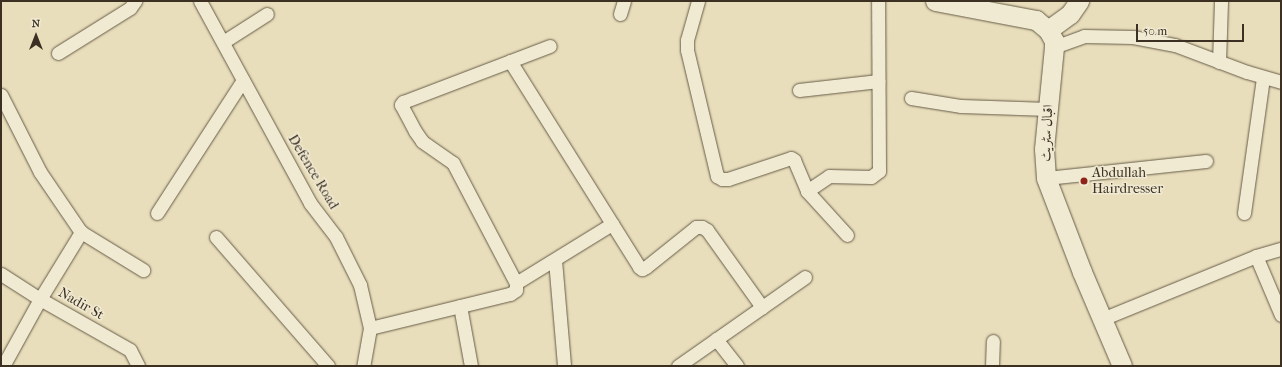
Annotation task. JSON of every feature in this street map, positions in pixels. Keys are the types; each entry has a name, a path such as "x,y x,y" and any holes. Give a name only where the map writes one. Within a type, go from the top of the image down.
{"street":[{"path":"58,53 130,8 135,1"},
{"name":"Defence Road","path":"200,1 310,203 340,244 360,285 370,328 363,366"},
{"path":"620,14 624,1"},
{"path":"698,1 687,40 687,50 717,176 722,179 728,179 791,158 794,160 807,190 847,235"},
{"path":"807,190 829,176 871,177 878,171 878,1"},
{"path":"935,1 1036,20 1051,38"},
{"path":"1051,38 1079,1"},
{"path":"1219,62 1221,1"},
{"path":"223,42 267,14"},
{"path":"1051,38 1084,36 1133,37 1175,45 1263,78 1281,82"},
{"name":"اقبال سٹریٹ","path":"1051,38 1048,109 1044,149 1046,178 1122,366"},
{"path":"370,328 510,294 516,290 516,283 453,163 422,141 401,105 403,102 550,46"},
{"path":"510,61 639,267 642,269 696,227 702,227 707,230 762,306"},
{"path":"1244,213 1263,78"},
{"path":"157,213 243,80"},
{"path":"799,90 878,81"},
{"path":"1,95 40,172 81,232 143,270"},
{"path":"911,98 961,106 1048,109"},
{"path":"1046,178 1206,161"},
{"path":"516,283 612,224"},
{"path":"3,366 40,299 81,232"},
{"path":"216,237 328,366"},
{"path":"1102,319 1256,256 1281,249"},
{"path":"1256,256 1281,315"},
{"path":"555,260 564,366"},
{"name":"Nadir St","path":"1,274 40,299 130,350 138,366"},
{"path":"678,366 805,277"},
{"path":"460,306 471,366"},
{"path":"716,339 737,366"},
{"path":"992,366 993,341"}],"place":[{"name":"Abdullah Hairdresser","path":"1084,181"}]}
